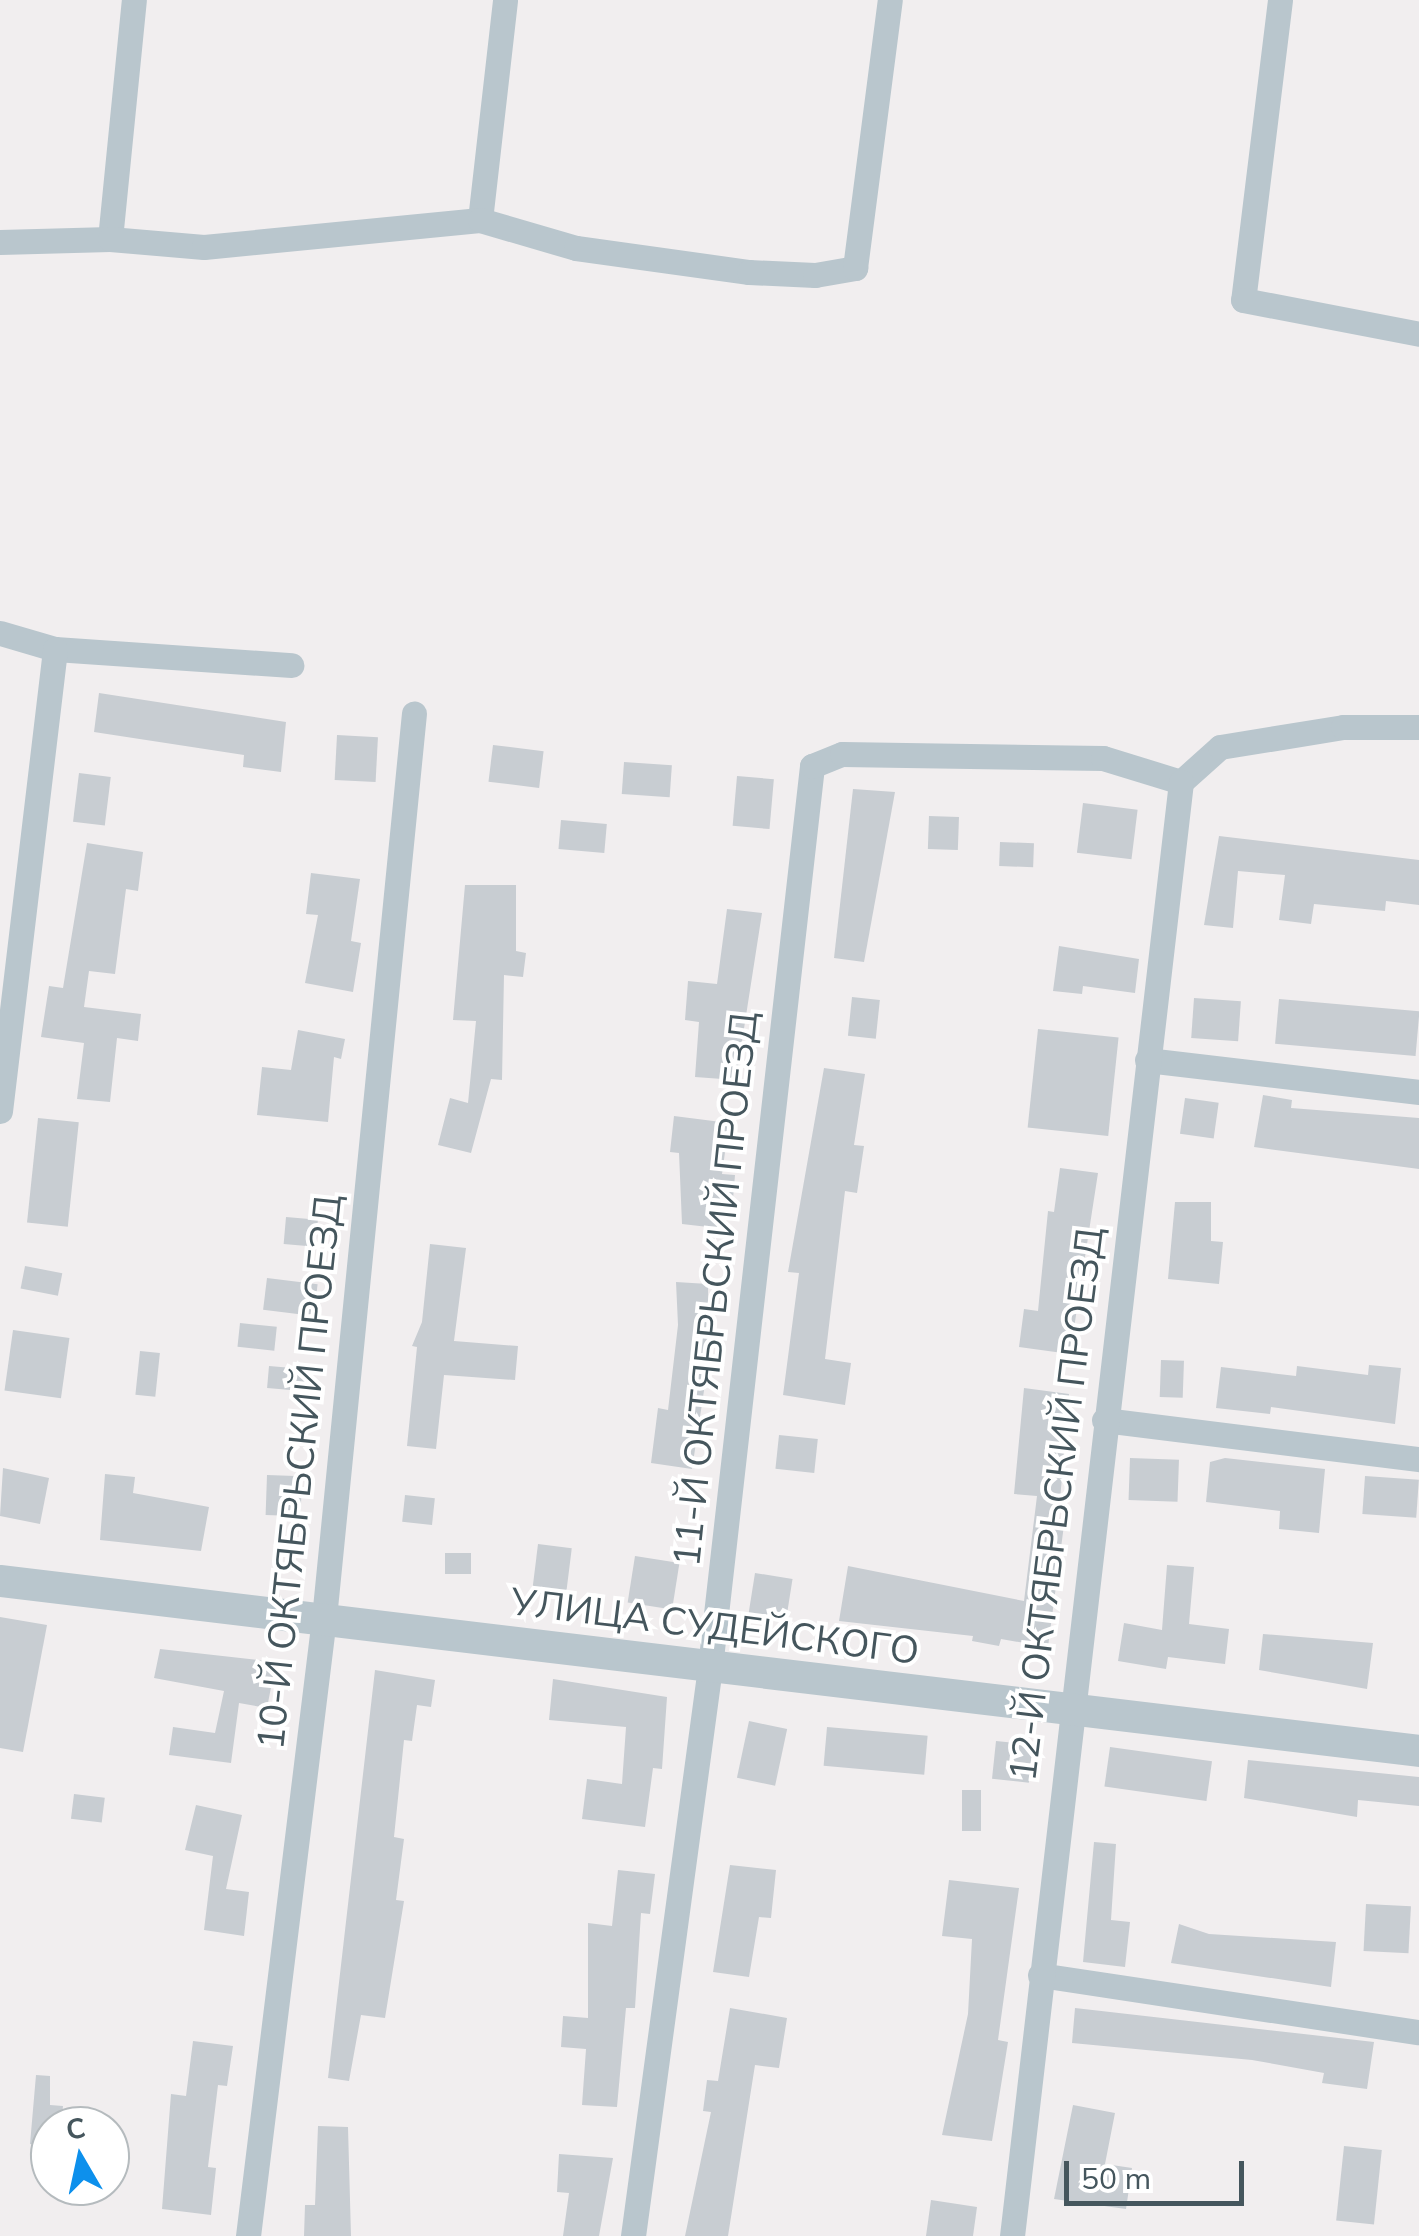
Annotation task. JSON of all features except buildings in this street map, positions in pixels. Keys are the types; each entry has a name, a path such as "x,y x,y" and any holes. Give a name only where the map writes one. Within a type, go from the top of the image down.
{"street":[{"path":"110,239 134,0"},
{"path":"480,220 504,0"},
{"path":"0,242 110,239 204,247 480,220 576,248 749,272 815,276 855,268 890,0"},
{"path":"1280,0 1243,300 1419,334"},
{"path":"0,633 56,649 291,666"},
{"path":"0,1111 56,649"},
{"name":"10-Й ОКТЯБРЬСКИЙ ПРОЕЗД","path":"248,2236 324,1618 414,713"},
{"path":"1180,782 1220,747 1343,726 1419,727"},
{"name":"11-Й ОКТЯБРЬСКИЙ ПРОЕЗД","path":"633,2236 710,1667 812,766 842,754 1102,758 1180,782"},
{"name":"12-Й ОКТЯБРЬСКИЙ ПРОЕЗД","path":"1012,2236 1069,1708 1180,782"},
{"path":"1146,1060 1419,1092"},
{"path":"1104,1420 1419,1458"},
{"name":"УЛИЦА СУДЕЙСКОГО","path":"0,1582 1419,1751"},
{"path":"1040,1976 1419,2032"}]}
